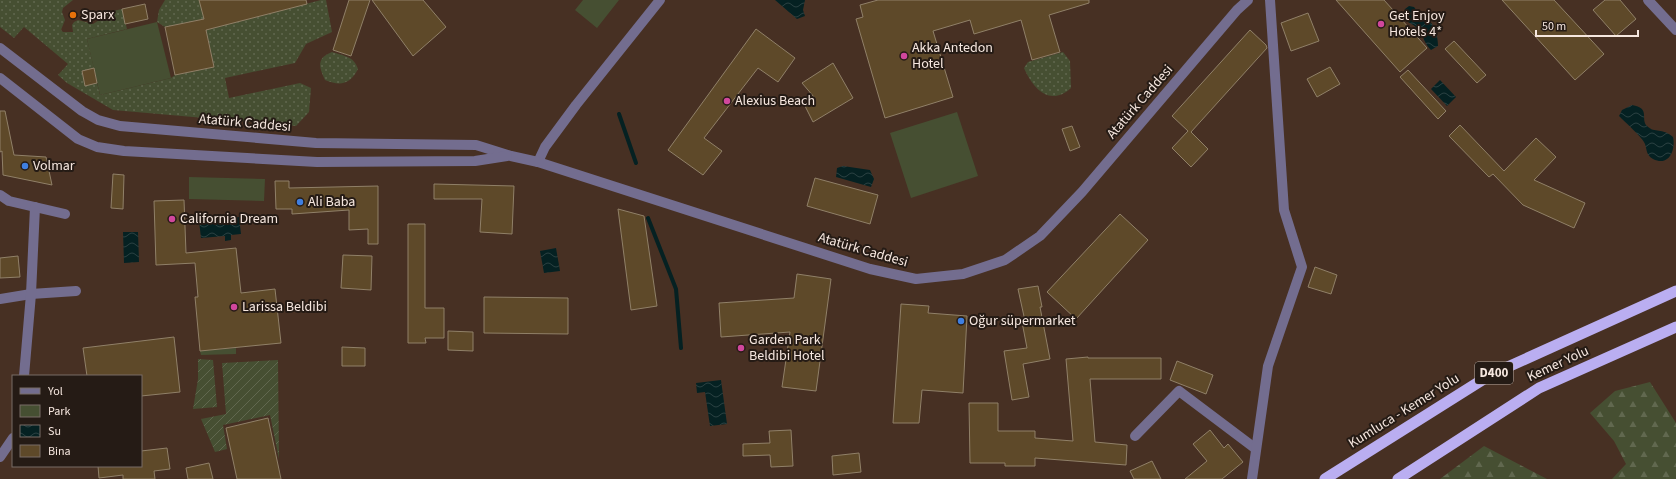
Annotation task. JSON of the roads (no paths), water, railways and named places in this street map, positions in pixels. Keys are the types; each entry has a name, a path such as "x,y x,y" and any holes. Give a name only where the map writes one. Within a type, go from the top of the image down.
{"highway":[{"name":"Kumluca - Kemer Yolu","path":"1325,479 1490,375 1676,291"},
{"name":"Kemer Yolu","path":"1398,479 1538,388 1676,327"}],"street":[{"path":"538,162 546,147 576,105 660,0"},
{"name":"Atatürk Caddesi","path":"0,48 82,111 98,120 120,126 316,143 476,145 511,156 538,162 870,269 916,279 962,274 1005,260 1040,236 1082,192 1237,10 1248,0"},
{"path":"1252,479 1268,366 1302,267 1284,210 1270,0"},
{"path":"1648,0 1676,30"},
{"name":"Atatürk Caddesi","path":"0,78 78,140 97,147 124,151 317,162 475,161 511,156"},
{"path":"0,195 9,201 64,214"},
{"path":"24,375 31,294 35,207"},
{"path":"0,299 31,294 76,291"},
{"path":"1135,436 1179,391 1256,449"},
{"path":"0,457 12,439"}],"water":[{"path":"775,0 805,0 803,10 805,16 797,19"},
{"path":"1409,6 1414,7 1432,24 1437,35 1438,46 1431,50 1418,29 1408,22 1407,18 1404,16 1405,9"},
{"path":"1440,80 1456,97 1447,106 1431,89"},
{"path":"1632,105 1638,106 1643,111 1644,120 1647,126 1653,130 1665,132 1673,137 1674,142 1672,152 1667,159 1659,161 1653,159 1648,154 1644,141 1619,116 1622,110"},
{"path":"843,166 870,170 874,179 871,187 836,177 837,168"},
{"path":"239,217 241,234 231,235 231,240 225,241 225,236 201,238 199,221"},
{"path":"123,232 138,232 139,262 124,263"},
{"path":"556,248 560,271 544,273 540,251"},
{"path":"721,380 727,424 710,426 705,392 697,393 696,383"}],"waterway":[{"path":"619,114 636,163"},
{"path":"648,218 676,289 681,348"}],"place":[{"name":"Sparx","path":"73,15"},
{"name":"Get Enjoy Hotels 4*","path":"1381,24"},
{"name":"Akka Antedon Hotel","path":"904,56"},
{"name":"Alexius Beach","path":"727,101"},
{"name":"Volmar","path":"25,166"},
{"name":"Ali Baba","path":"300,202"},
{"name":"California Dream","path":"172,219"},
{"name":"Larissa Beldibi","path":"234,307"},
{"name":"Oğur süpermarket","path":"961,321"},
{"name":"Garden Park Beldibi Hotel","path":"741,348"}]}
